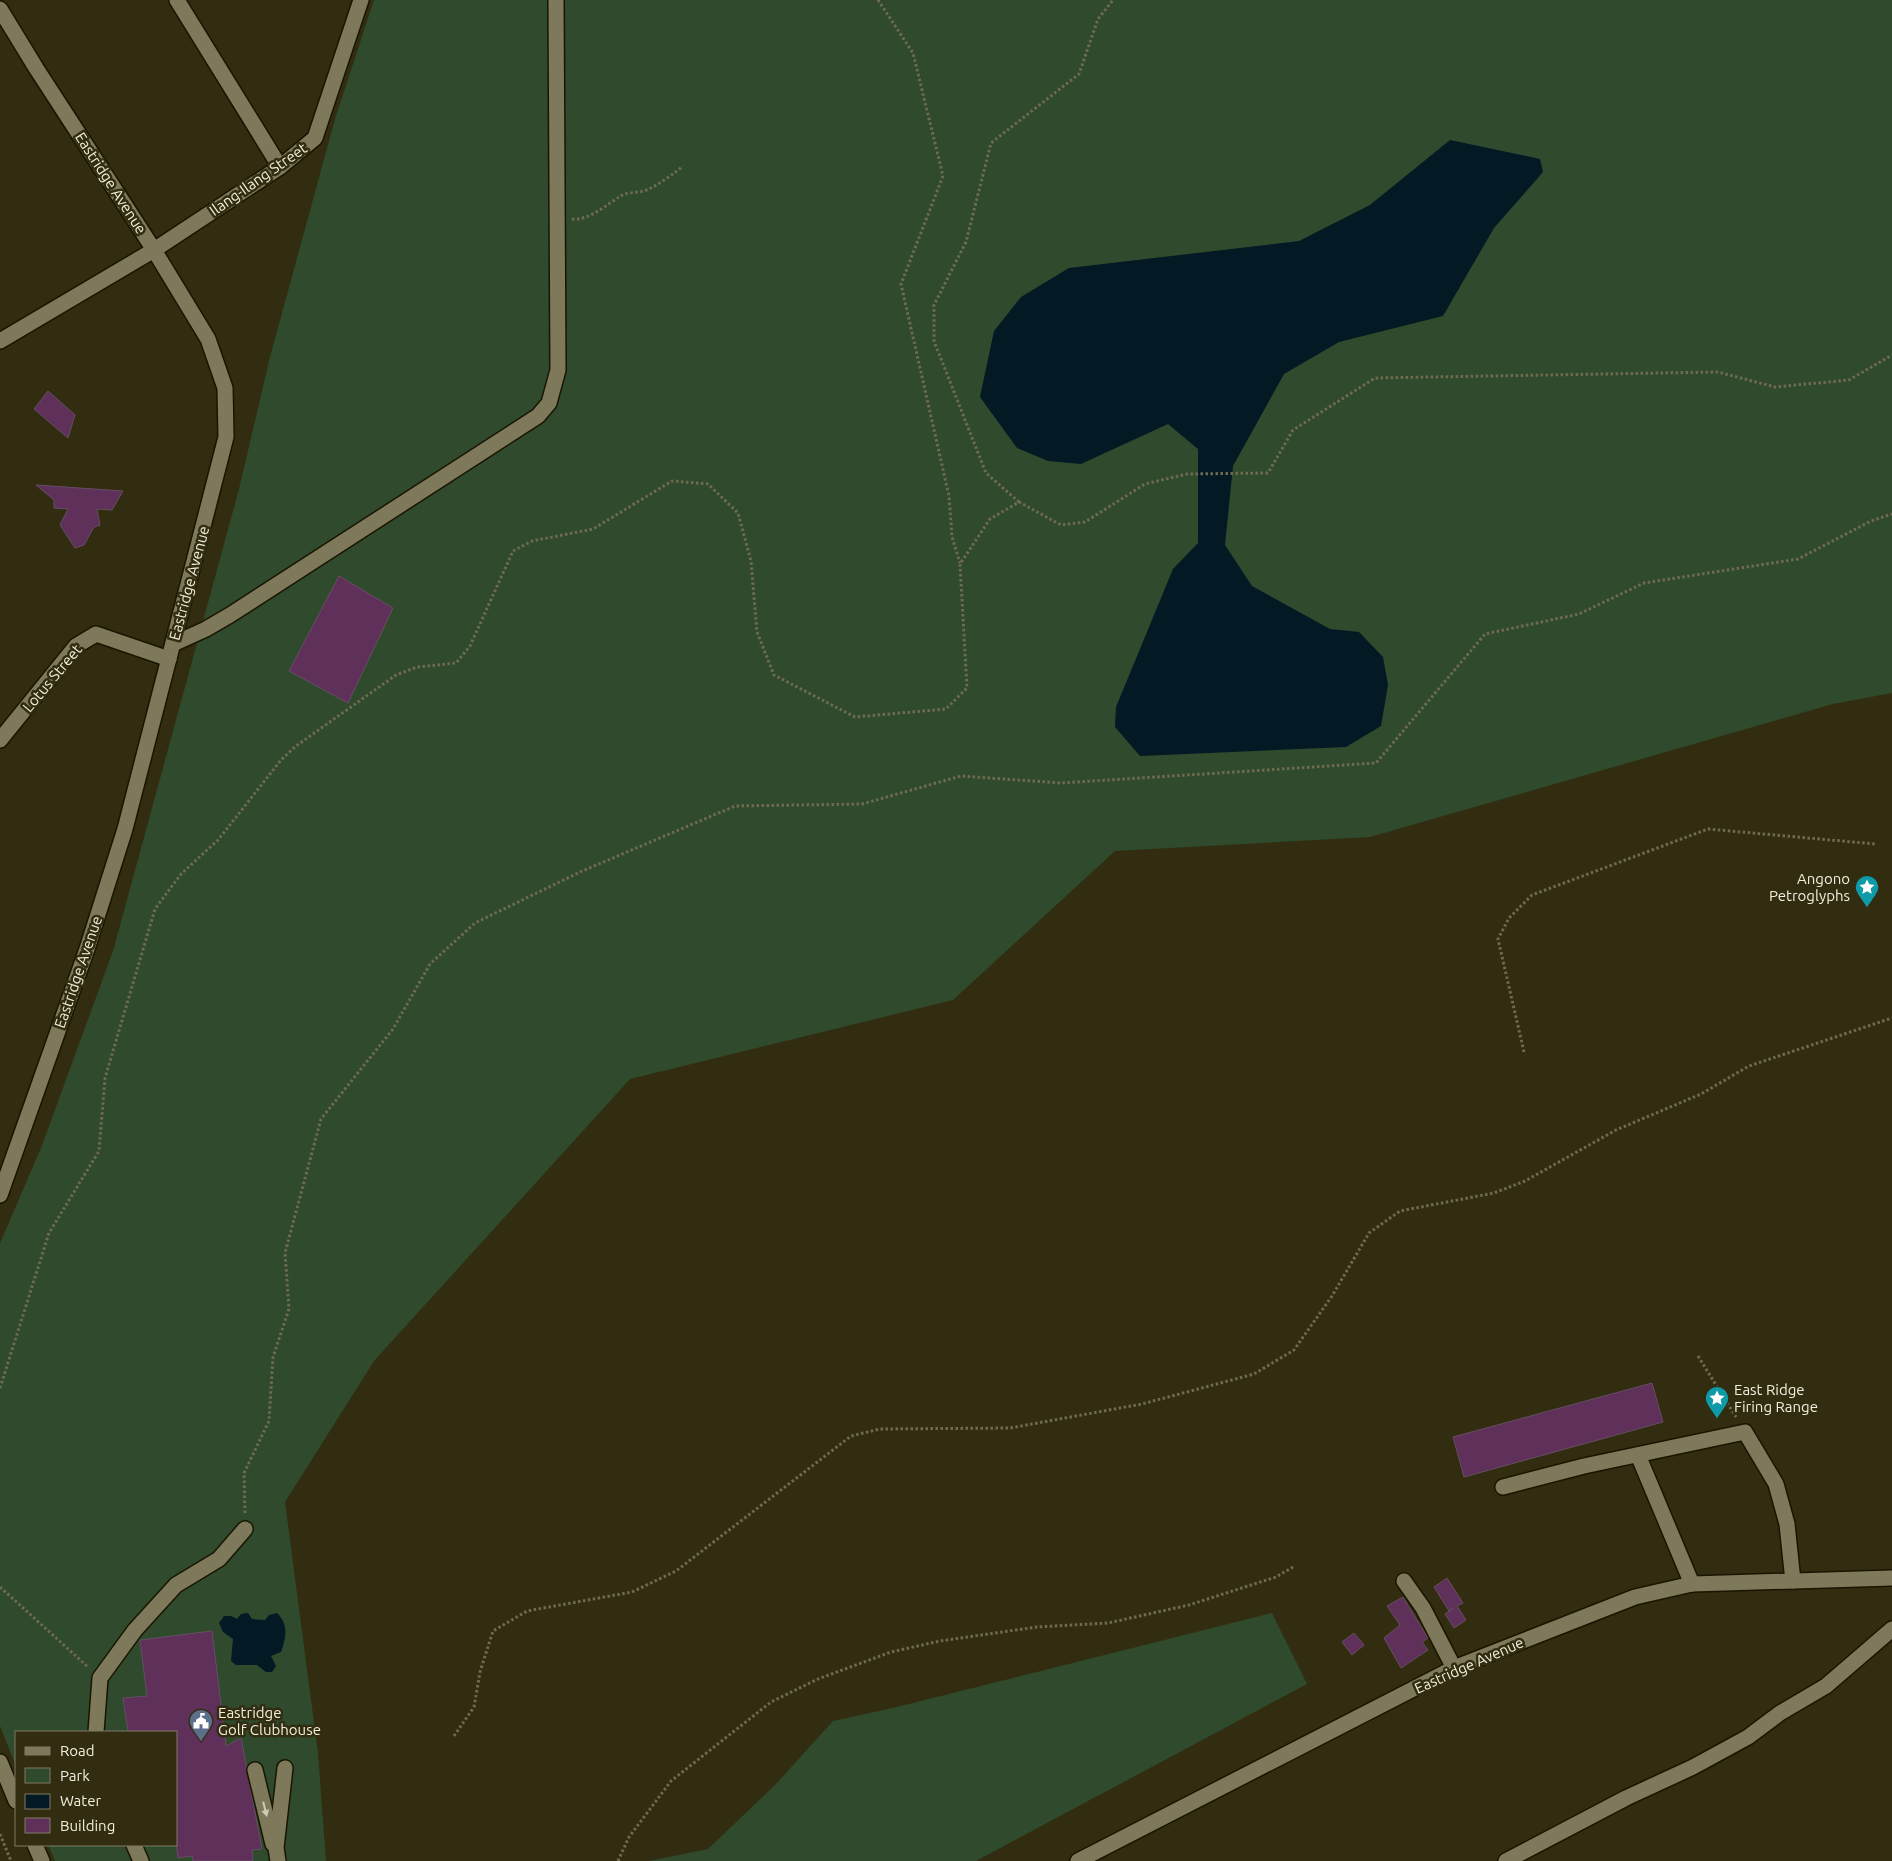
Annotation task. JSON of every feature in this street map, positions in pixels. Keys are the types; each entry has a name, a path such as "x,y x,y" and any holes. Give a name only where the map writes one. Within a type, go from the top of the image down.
{"street":[{"path":"177,0 280,167"},
{"name":"Ilang-Ilang Street","path":"0,341 154,250 280,167 316,138 361,0"},
{"path":"171,651 230,615 544,410 549,403 558,370 556,0"},
{"name":"Eastridge Avenue","path":"0,9 154,250 208,339 225,388 226,437 122,838 87,949 0,1196"},
{"name":"Lotus Street","path":"0,740 76,646 87,637 96,634 171,651"},
{"path":"1503,1487 1745,1432 1776,1484 1787,1524 1793,1582"},
{"path":"1638,1455 1692,1584"},
{"path":"96,1731 100,1678 135,1630 176,1585 218,1559 245,1529"},
{"name":"Eastridge Avenue","path":"1078,1861 1454,1668 1635,1597 1692,1584 1892,1578"},
{"path":"1404,1581 1423,1608 1454,1668"},
{"path":"1506,1861 1748,1737 1780,1713 1826,1686 1892,1629"},
{"path":"0,1762 15,1799"},
{"path":"277,1854 285,1768"},
{"path":"255,1770 277,1854"},
{"path":"35,1846 42,1861"},
{"path":"134,1846 140,1861"}],"path":[{"path":"0,1388 49,1233 99,1151 105,1078 155,909 181,874 218,840 281,760 296,746 396,675 417,667 456,663 470,646 481,618 513,551 532,541 593,529 672,481 708,484 738,513 751,561 757,632 774,675 856,717 946,709 967,688 960,564 952,536 949,496 901,284 942,176 913,53 878,0"},
{"path":"1114,0 1098,19 1079,74 991,143 966,242 934,305 934,341 986,473 1018,502 1061,525 1084,522 1145,484 1187,474 1268,474 1293,430 1376,378 1718,372 1775,387 1848,380 1892,355"},
{"path":"556,218 578,220 602,209 623,195 646,191 676,173 683,166"},
{"path":"960,564 990,519 1018,502"},
{"path":"245,1529 244,1472 269,1421 273,1357 289,1309 285,1253 321,1119 393,1029 430,964 475,924 580,872 735,806 862,804 962,776 1060,783 1376,764 1485,634 1579,614 1644,583 1798,559 1871,521 1892,514"},
{"path":"1524,1052 1498,939 1509,918 1532,895 1708,829 1875,844"},
{"path":"454,1736 474,1707 480,1672 493,1631 528,1611 632,1592 676,1571 850,1436 880,1429 1010,1428 1142,1404 1254,1374 1294,1350 1332,1296 1369,1233 1400,1211 1494,1193 1525,1181 1616,1130 1701,1094 1750,1066 1892,1018"},
{"path":"1698,1356 1745,1432"},
{"path":"618,1861 629,1837 672,1781 771,1702 818,1679 891,1652 940,1641 1037,1628 1108,1623 1189,1605 1276,1577 1293,1567"},
{"path":"0,1587 100,1678"},
{"path":"0,1834 11,1861"}],"green space":[{"path":"374,0 1892,0 1892,693 1833,704 1370,837 1115,851 953,1000 630,1079 374,1361 285,1502 318,1753 326,1861 55,1861 48,1846 178,1846 178,1731 15,1731 15,1764 0,1726 0,1243 41,1148 113,951 239,489 270,357 335,119"},
{"path":"1272,1613 1307,1684 976,1861 649,1861 708,1849 775,1785 833,1721 897,1707"}],"water":[{"path":"1450,140 1540,159 1543,172 1494,228 1443,316 1339,342 1284,374 1233,466 1225,545 1252,586 1330,629 1359,632 1383,657 1388,685 1381,726 1346,747 1140,756 1115,727 1116,707 1173,569 1198,543 1198,449 1168,424 1081,464 1048,461 1017,448 980,397 994,331 1021,297 1069,268 1299,241 1370,205"},
{"path":"248,1613 252,1619 265,1620 269,1615 277,1613 283,1622 285,1627 284,1641 281,1652 271,1656 276,1666 272,1672 266,1672 257,1665 236,1665 231,1661 233,1639 223,1632 219,1623 224,1616 231,1616 237,1619 241,1614"}],"building":[{"path":"48,391 75,415 68,438 34,409"},
{"path":"36,485 123,491 112,510 97,509 100,525 94,527 84,545 75,548 60,525 68,509 54,508 54,500"},
{"path":"339,576 393,608 348,703 289,671"},
{"path":"1652,1383 1663,1422 1464,1477 1453,1437"},
{"path":"1447,1578 1463,1603 1457,1606 1466,1620 1454,1628 1445,1614 1454,1608 1449,1611 1434,1587"},
{"path":"1403,1597 1428,1638 1422,1642 1428,1650 1401,1668 1384,1638 1400,1625 1387,1606"},
{"name":"Eastridge Golf Clubhouse","path":"212,1631 226,1746 241,1738 262,1849 252,1850 253,1861 193,1861 192,1856 178,1858 178,1731 128,1731 123,1698 147,1696 140,1640"},
{"path":"1354,1633 1364,1645 1352,1655 1342,1642"}],"place":[{"name":"Angono Petroglyphs","path":"1867,908"},
{"name":"East Ridge Firing Range","path":"1717,1419"},
{"name":"Eastridge Golf Clubhouse","path":"201,1742"}]}
